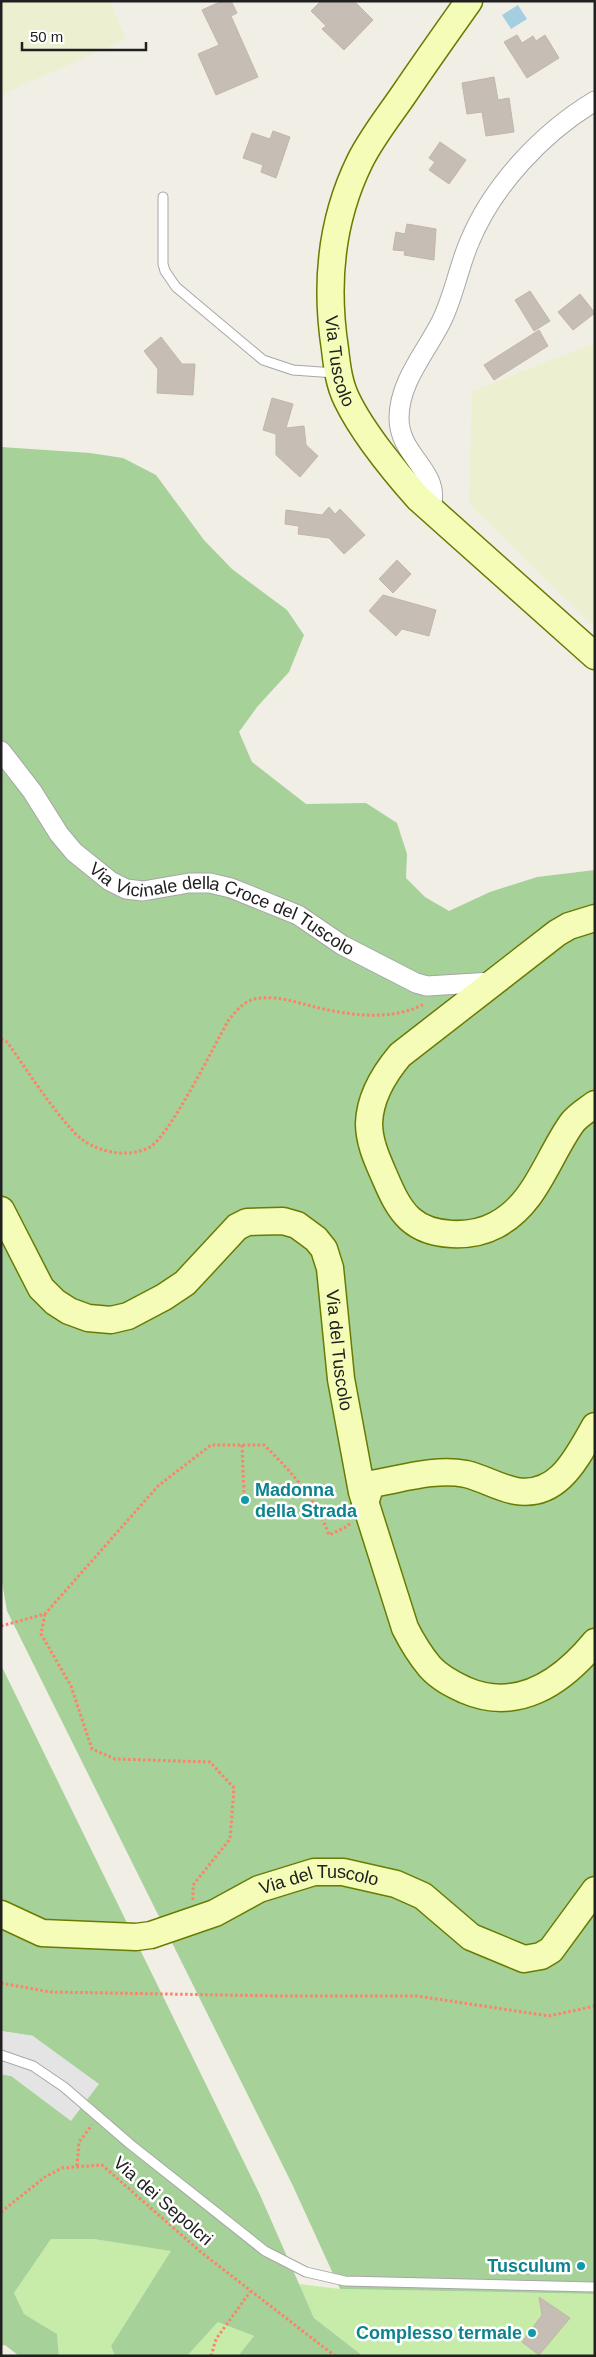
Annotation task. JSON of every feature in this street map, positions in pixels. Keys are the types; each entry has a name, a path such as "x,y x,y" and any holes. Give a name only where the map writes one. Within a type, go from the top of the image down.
{"street":[{"name":"Via Tuscolo","path":"469,1 375,136 361,160 348,190 334,241 330,282 330,312 338,374 345,394 356,414 397,472 430,510 595,656"},
{"path":"430,510 434,497 433,485 408,450 400,430 400,407 406,388 445,314 468,244 490,206 516,170 546,138 595,101"},
{"name":"Via Vicinale della Croce del Tuscolo","path":"1,751 32,791 74,852 110,880 126,889 142,891 189,883 210,883 231,888 298,915 342,945 416,983 427,986 492,982"},
{"path":"595,918 569,926 557,933 400,1055 388,1070 378,1088 371,1114 371,1140 377,1160 401,1208 410,1219 436,1232 476,1232 496,1226 514,1213 528,1198 572,1122 595,1104"},
{"name":"Via del Tuscolo","path":"1,1210 41,1288 55,1302 68,1311 88,1318 111,1320 144,1309 178,1287 237,1227 247,1222 283,1221 308,1232 324,1249 330,1268 341,1379 364,1498 405,1628 431,1668 448,1682 491,1699 514,1698 538,1690 559,1679 577,1664 595,1642"},
{"path":"364,1498 371,1484 441,1472 466,1474 516,1491 534,1491 548,1487 562,1478 595,1426"},
{"path":"357,1464 387,1476 421,1476"},
{"path":"377,1540 378,1518 385,1491 421,1476"},
{"name":"Via del Tuscolo","path":"1,1914 42,1932 117,1937 151,1935 214,1913 259,1889 314,1872 343,1872 396,1884 423,1896 471,1937 524,1959 541,1956 551,1950 595,1890"}],"lane":[{"path":"163,197 163,264 165,271 176,287 263,360 293,370 338,374"},
{"path":"1,2055 19,2060 49,2075 101,2120 265,2251 306,2272 345,2281 595,2287"}],"path":[{"path":"1,1039 7,1042 74,1133 105,1152 127,1153 150,1147 166,1131 228,1021 239,1008 253,999 279,998 342,1014 380,1016 428,1002"},
{"path":"194,1920 193,1885 230,1839 234,1788 210,1762 115,1759 92,1749 71,1686 41,1634 45,1614 158,1486 211,1444 264,1444 291,1471 322,1515 328,1535 348,1526 364,1498"},
{"path":"242,1444 244,1493"},
{"path":"1,1626 45,1614"},
{"path":"1,1983 50,1992 417,1996 549,2016 595,2006"},
{"path":"77,2166 79,2142 94,2123 101,2120"},
{"name":"Via dei Sepolcri","path":"1,2212 45,2177 62,2168 102,2164 152,2210 250,2292 335,2356"},
{"path":"211,2356 216,2339 250,2292"}],"green space":[{"path":"1,1 110,1 126,39 1,95"},
{"path":"595,343 595,628 469,504 472,391"},
{"path":"1,447 90,453 123,458 156,475 204,540 232,569 287,610 304,635 289,672 257,707 239,732 252,762 306,804 366,803 397,823 407,854 406,878 425,897 449,911 490,892 537,877 595,870 595,2294 340,2289 293,2186 7,1611 1,1576"},
{"path":"1,1665 260,2195 314,2318 363,2356 238,2356 254,2336 218,2322 187,2356 115,2356 111,2346 171,2251 93,2239 51,2239 14,2293 24,2314 57,2334 59,2356 19,2356 5,2345 1,2346 1,2074 11,2076 34,2036 1,2031"},
{"path":"51,2239 93,2239 172,2251 111,2346 115,2356 59,2356 57,2334 24,2314 14,2293"},
{"path":"299,2284 340,2289 595,2294 595,2356 363,2356 314,2318"},
{"path":"218,2322 254,2336 238,2356 187,2356"}],"shaded area":[{"path":"1,2031 33,2036 99,2084 71,2121 11,2076 1,2074"}],"water":[{"path":"518,5 527,19 511,29 502,15"}],"building":[{"path":"222,1 231,1 237,13 231,16 258,77 216,95 198,54 219,45 202,10"},
{"path":"321,1 354,1 373,20 344,50 322,29 326,26 311,11"},
{"path":"517,35 522,43 533,36 536,41 545,35 559,58 527,78 504,42"},
{"path":"494,77 498,100 509,98 514,132 486,136 482,112 467,114 462,83"},
{"path":"273,131 290,137 276,178 261,172 263,165 243,158 252,133 270,139"},
{"path":"440,142 466,160 449,184 429,170 435,162 429,158"},
{"path":"407,224 436,229 434,260 404,255 405,251 393,250 396,232 405,234"},
{"path":"530,291 550,321 534,331 515,300"},
{"path":"580,294 595,313 573,330 558,312"},
{"path":"539,330 548,346 494,380 484,365"},
{"path":"161,337 182,364 195,364 193,395 157,393 158,369 144,351"},
{"path":"272,398 293,404 286,428 304,426 306,445 318,456 300,477 276,455 276,434 263,430"},
{"path":"329,507 335,514 340,509 365,535 344,554 329,538 298,534 299,526 285,524 286,510 322,515"},
{"path":"397,560 411,574 393,593 379,579"},
{"path":"383,595 436,610 429,636 402,629 396,636 369,611"},
{"path":"539,2297 570,2318 539,2355 522,2342 542,2315"}],"place":[{"name":"Madonna della Strada","path":"245,1500"},
{"name":"Tusculum","path":"581,2266"},
{"name":"Complesso termale","path":"532,2333"}]}
